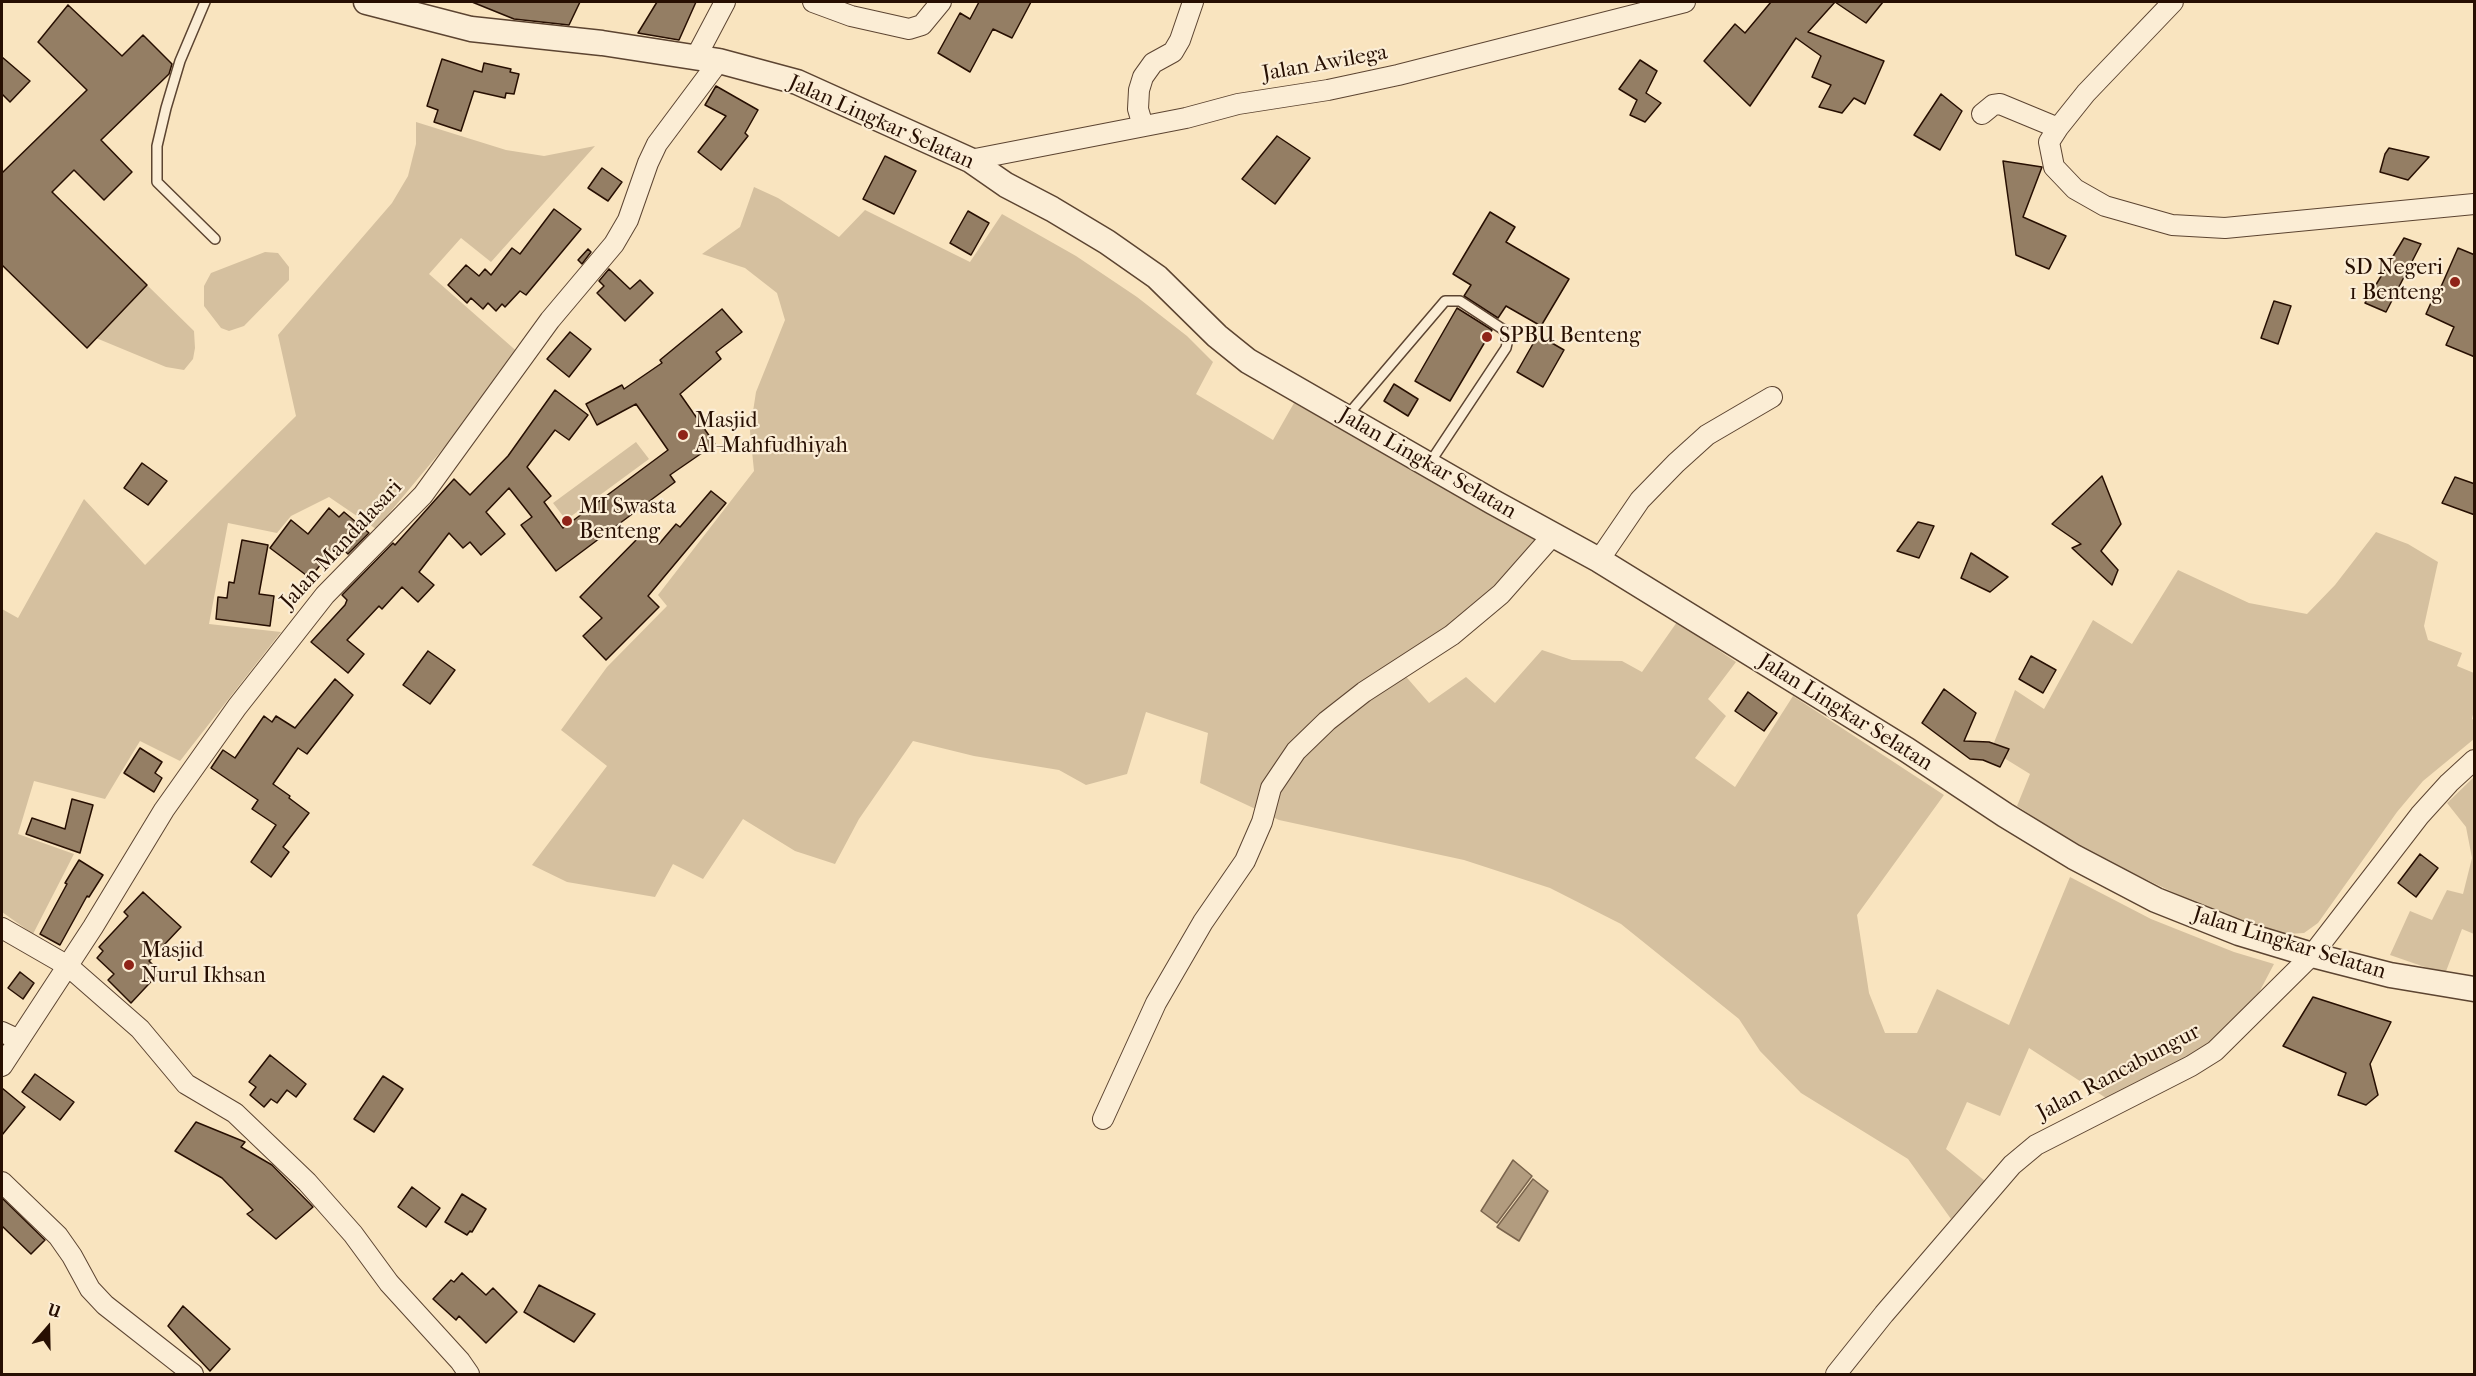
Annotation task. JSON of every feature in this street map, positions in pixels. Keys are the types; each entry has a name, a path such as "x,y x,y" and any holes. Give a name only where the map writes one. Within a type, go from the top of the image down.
{"street":[{"name":"Jalan Lingkar Selatan","path":"366,2 471,29 602,43 707,59 797,82 970,160 1006,184 1107,242 1157,277 1217,336 1248,361 1599,560 1907,750 2005,815 2074,857 2129,887 2197,918 2312,956 2390,975 2475,989"},
{"name":"Jalan Mandalasari","path":"2,1066 10,1036 68,966 164,810 237,706 325,595 423,495 550,320 614,244 628,220 657,144 707,59 725,2"},
{"path":"813,2 850,16 909,28 922,25 941,2"},
{"path":"1143,126 1138,109 1139,90 1143,76 1153,63 1173,52 1180,40 1193,2"},
{"name":"Jalan Awilega","path":"970,160 1017,153 1186,118 1238,104 1328,90 1398,75 1681,2"},
{"path":"2173,2 2086,93 2049,142 2054,167 2075,189 2105,206 2172,225 2225,228 2475,204"},
{"path":"1982,114 1994,105 2000,104 2058,128"},
{"path":"1599,560 1640,500 1676,463 1707,435 1772,397"},
{"path":"1103,1119 1156,1003 1203,922 1245,861 1262,822 1271,788 1296,751 1326,721 1364,692 1452,635 1501,594 1553,535"},
{"name":"Jalan Rancabungur","path":"1836,1374 1884,1314 2012,1166 2036,1145 2191,1066 2215,1051 2312,956 2420,815 2449,783 2475,760"},
{"path":"2,928 68,966 140,1029 186,1084 235,1113 307,1182 353,1234 389,1283 460,1361 469,1374"},
{"path":"2,1182 58,1236 90,1289 105,1305 193,1374"}],"lane":[{"path":"206,2 180,61 166,108 157,146 157,182 215,239"},
{"path":"1345,417 1445,301 1452,299 1460,301 1507,332 1508,339 1506,348 1429,464"}],"shaded area":[{"path":"416,122 506,150 544,156 595,146 491,262 461,238 429,274 521,355 376,529 329,497 291,516 277,533 228,523 209,624 281,632 180,761 140,741 105,799 34,781 18,834 74,854 33,934 2,912 2,609 18,618 84,499 145,565 296,416 278,335 392,203 408,176 416,144"},
{"path":"754,187 778,198 839,237 865,210 970,262 1002,214 1076,256 1137,297 1187,336 1213,362 1196,394 1273,440 1294,403 1540,540 1442,633 1395,664 1429,703 1466,677 1495,703 1542,650 1572,660 1622,661 1642,672 1677,622 1736,662 1708,699 1726,716 1695,758 1735,787 1793,696 1944,795 1857,915 1869,993 1885,1033 1917,1033 1937,989 2009,1025 2070,877 2151,919 2234,952 2274,964 2254,1002 2207,1050 2106,1098 2029,1048 2000,1116 1967,1102 1946,1149 1985,1181 1951,1219 1908,1159 1801,1093 1760,1051 1739,1019 1621,924 1550,888 1464,860 1279,820 1200,783 1208,733 1146,712 1127,774 1086,785 1059,770 974,756 913,741 859,819 835,864 795,851 743,819 703,879 673,864 655,897 567,882 532,865 607,766 561,730 607,667 667,606 658,595 754,471 750,431 756,392 785,320 777,293 745,268 702,254 740,227"},
{"path":"265,252 278,253 289,267 289,280 244,326 229,331 221,328 204,306 204,286 211,273"},
{"path":"147,285 194,331 193,359 184,370 166,367 96,338"},
{"path":"636,442 649,459 566,520 553,503"},
{"path":"2376,532 2408,544 2438,562 2424,626 2428,640 2462,653 2457,666 2474,673 2472,719 2474,720 2474,739 2423,781 2397,812 2318,923 2304,933 2287,934 2244,922 2200,905 2077,845 2017,806 2030,774 1991,750 2015,690 2044,709 2093,620 2132,644 2178,570 2249,603 2307,614 2335,585"},
{"path":"2474,777 2474,934 2462,929 2445,974 2390,955 2410,911 2432,920 2447,890 2463,894 2472,858 2466,827 2447,803"},
{"path":"1513,1160 1532,1176 1497,1223 1481,1211"},
{"path":"1533,1179 1548,1191 1519,1241 1497,1227"}],"building":[{"path":"472,2 580,2 569,25 514,19"},
{"path":"657,2 696,2 679,40 638,33"},
{"path":"979,2 1031,2 1012,38 993,29 970,72 938,53 960,13 970,19"},
{"path":"1771,2 1835,2 1808,32 1884,61 1865,104 1854,98 1842,113 1819,107 1831,85 1812,77 1821,56 1796,38 1750,106 1704,61 1735,24 1745,33"},
{"path":"1835,2 1883,2 1866,23"},
{"path":"68,5 122,56 143,35 172,64 169,74 101,140 132,172 104,200 74,170 52,192 147,285 87,348 2,265 2,173 87,90 38,42"},
{"path":"2,57 30,81 10,102 2,94"},
{"path":"442,59 482,72 484,63 511,69 510,72 519,74 514,94 506,93 505,98 474,91 461,131 434,122 438,110 427,106"},
{"path":"1640,60 1657,71 1646,93 1661,103 1645,122 1630,115 1637,100 1619,89"},
{"path":"716,86 758,110 745,133 748,136 721,170 698,152 726,116 705,105"},
{"path":"1941,94 1962,111 1940,150 1914,135"},
{"path":"1277,136 1310,158 1275,204 1242,179"},
{"path":"2389,148 2429,157 2408,180 2380,172"},
{"path":"885,156 916,171 894,214 863,199"},
{"path":"2003,161 2042,167 2023,217 2066,236 2049,269 2016,255"},
{"path":"602,168 622,182 608,201 588,188"},
{"path":"554,209 581,229 526,295 520,291 505,307 502,304 496,311 488,303 483,309 471,298 467,303 448,285 466,265 479,276 485,269 491,275 512,248 520,254"},
{"path":"968,211 989,223 971,255 950,243"},
{"path":"1490,212 1515,227 1506,242 1569,279 1541,326 1506,306 1498,318 1464,296 1471,285 1453,274"},
{"path":"2404,238 2421,244 2386,312 2365,303"},
{"path":"2458,248 2475,255 2475,357 2446,345 2454,327 2426,314"},
{"path":"588,249 591,252 582,264 578,260"},
{"path":"609,269 630,289 640,280 653,293 625,321 597,293 604,286 599,281"},
{"path":"2274,301 2291,306 2278,344 2261,338"},
{"path":"1457,308 1492,330 1450,401 1415,381"},
{"path":"722,309 742,332 716,352 721,359 680,394 715,444 670,475 675,482 556,571 521,525 532,517 509,488 486,512 505,534 481,555 470,542 463,548 449,533 419,572 434,585 418,602 402,587 382,609 379,606 347,640 364,654 348,673 311,642 345,605 347,600 342,595 393,543 395,545 454,479 470,495 508,456 555,390 588,415 569,440 555,430 527,467 551,496 544,502 563,528 668,450 636,404 597,425 586,404 622,385 624,389 662,363 660,360"},
{"path":"570,332 591,349 569,377 547,359"},
{"path":"1538,335 1564,350 1543,387 1517,372"},
{"path":"1394,384 1418,399 1408,416 1384,401"},
{"path":"142,463 167,481 148,505 124,488"},
{"path":"2102,476 2121,524 2101,551 2118,570 2112,585 2072,548 2081,544 2052,524"},
{"path":"2455,477 2475,484 2475,515 2442,503"},
{"path":"711,491 726,503 648,596 659,607 606,660 583,636 602,618 580,597 645,531 659,544 676,524 680,527"},
{"path":"329,508 339,517 344,512 369,533 348,554 337,544 310,578 270,548 291,520 308,534"},
{"path":"1918,522 1934,526 1919,558 1897,551"},
{"path":"242,540 268,545 259,594 274,596 270,626 216,619 218,597 227,598 229,582 234,583"},
{"path":"1971,553 2008,577 1990,592 1961,578"},
{"path":"428,651 455,670 430,704 403,685"},
{"path":"2031,656 2056,670 2043,693 2019,679"},
{"path":"335,679 353,695 307,754 298,748 273,784 309,813 283,847 289,852 271,877 251,862 276,825 252,809 258,800 211,768 223,750 235,758 264,716 272,722 276,716 295,728"},
{"path":"1944,689 1976,713 1964,741 1989,742 2009,749 2000,767 1983,760 1970,759 1922,723"},
{"path":"1748,692 1777,713 1764,731 1735,711"},
{"path":"140,748 162,762 155,773 162,778 154,792 124,773"},
{"path":"72,799 93,805 80,853 26,834 32,818 65,829"},
{"path":"2420,854 2438,868 2416,897 2398,883"},
{"path":"79,860 103,875 89,897 87,896 60,945 40,934"},
{"path":"143,892 181,927 149,961 160,972 131,1003 108,980 114,974 97,958 103,951 99,947 128,916 124,912"},
{"path":"20,972 34,983 23,999 8,988"},
{"path":"2313,997 2391,1022 2370,1064 2378,1095 2366,1105 2338,1095 2346,1073 2283,1046"},
{"path":"270,1055 306,1084 296,1097 287,1090 277,1103 271,1099 264,1107 250,1095 256,1087 249,1082"},
{"path":"35,1074 74,1102 60,1120 22,1092"},
{"path":"383,1076 403,1089 374,1132 354,1119"},
{"path":"2,1088 25,1107 2,1135"},
{"path":"196,1122 245,1142 241,1147 272,1165 313,1207 276,1239 247,1214 253,1210 222,1178 175,1151"},
{"path":"412,1187 440,1208 426,1227 398,1207"},
{"path":"462,1194 486,1209 472,1232 470,1231 467,1235 445,1222"},
{"path":"2,1198 45,1240 31,1254 2,1226"},
{"path":"462,1273 486,1295 493,1288 517,1312 486,1343 459,1316 456,1320 433,1299 451,1280 454,1282"},
{"path":"539,1285 595,1314 574,1342 524,1312"},
{"path":"183,1306 230,1349 210,1371 168,1326"}],"place":[{"name":"SD Negeri 1 Benteng","path":"2455,282"},
{"name":"SPBU Benteng","path":"1487,337"},
{"name":"Masjid Al-Mahfudhiyah","path":"683,435"},
{"name":"MI Swasta Benteng","path":"567,521"},
{"name":"Masjid Nurul Ikhsan","path":"129,965"}]}
